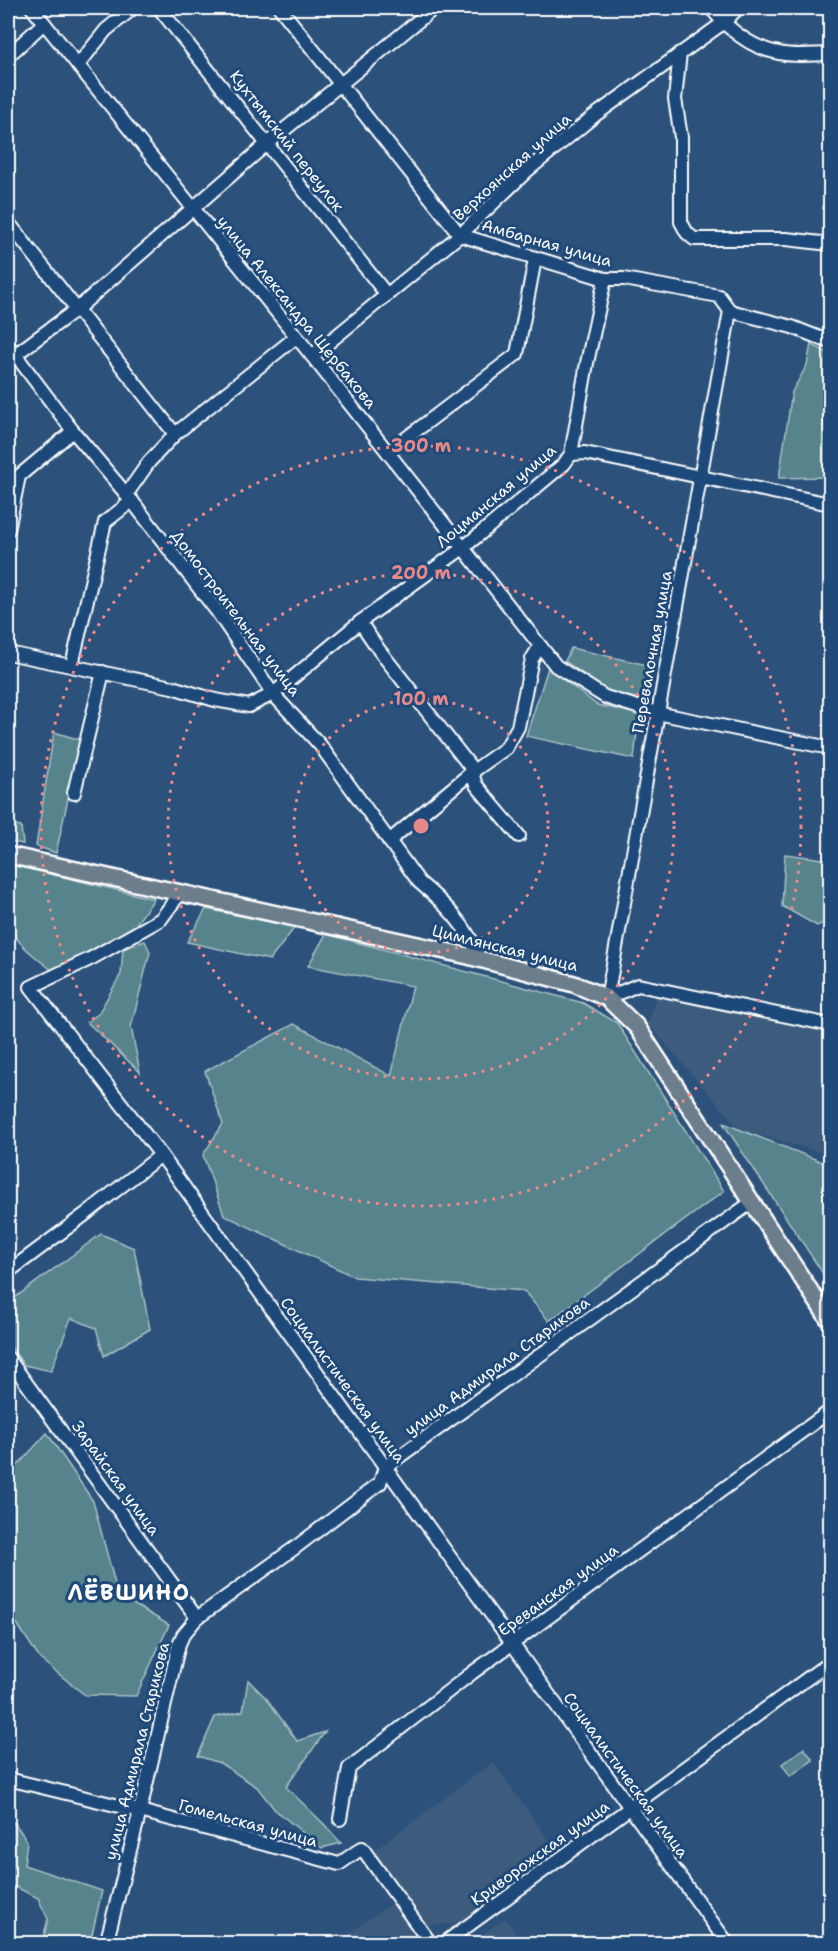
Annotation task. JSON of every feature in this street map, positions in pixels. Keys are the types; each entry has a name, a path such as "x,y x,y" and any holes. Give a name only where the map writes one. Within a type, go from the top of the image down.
{"main road":[{"name":"Цимлянская улица","path":"8,855 479,959 574,984 607,998 638,1027 831,1321"}],"street":[{"name":"улица Александра Щербакова","path":"32,8 312,356 556,666 605,697 657,713 831,748"},
{"path":"78,65 106,30 133,8"},
{"name":"Кухтымский переулок","path":"159,8 387,295"},
{"name":"Амбарная улица","path":"280,8 460,236 605,279 624,279 719,296 730,311 792,327 831,342"},
{"path":"10,353 77,309 192,207 434,8"},
{"path":"711,8 723,23 752,44 779,53 831,54"},
{"name":"Верхоянская улица","path":"312,356 460,236 528,170 594,116 723,23 738,8"},
{"path":"8,56 44,23"},
{"path":"680,53 675,99 681,137 681,222 687,233 694,239 786,239 831,244"},
{"path":"8,222 175,434"},
{"path":"388,452 517,354 535,259"},
{"name":"Лоцманская улица","path":"8,653 72,665 172,687 215,700 249,706 273,693 360,622 463,548 564,464 571,454 605,279"},
{"name":"Перевалочная улица","path":"607,998 730,311"},
{"path":"72,665 105,522 129,498 149,462 175,434 296,337"},
{"name":"Домостроительная улица","path":"10,353 129,498 216,610 273,693 320,745 419,882 440,900 474,943 479,959"},
{"path":"8,530 19,476 73,431"},
{"path":"571,454 585,453 831,504"},
{"path":"360,622 379,650 469,765 476,784 519,836"},
{"path":"389,841 472,772 506,748 518,727 531,659 540,645"},
{"path":"74,794 103,672"},
{"name":"Социалистическая улица","path":"181,892 161,919 92,958 31,987 161,1155 728,1944"},
{"path":"607,998 638,985 831,1025"},
{"path":"8,1272 138,1168 161,1155"},
{"name":"улица Адмирала Старикова","path":"106,1944 179,1644 183,1635 197,1618 296,1547 380,1482 385,1467 752,1202"},
{"name":"Зарайская улица","path":"8,1358 197,1618"},
{"name":"Ереванская улица","path":"340,1819 349,1768 511,1644 831,1411"},
{"name":"Криворожская улица","path":"443,1944 831,1662"},
{"name":"Гомельская улица","path":"8,1779 140,1811 339,1864 362,1848 431,1944"}],"shaded area":[{"path":"657,994 830,1033 830,1155 740,1129 648,1024"},
{"path":"493,1762 558,1853 460,1923 426,1925 373,1851"},
{"path":"396,1900 428,1944 345,1944 347,1935"},
{"path":"505,1918 523,1943 470,1943"}],"green space":[{"path":"811,344 830,354 830,410 823,414 829,477 779,478 792,392 807,365"},
{"path":"571,648 652,666 642,700 607,691 565,661"},
{"path":"548,668 597,705 639,714 634,759 526,736"},
{"path":"54,732 81,740 56,853 36,846"},
{"path":"8,824 21,827 23,844 8,841"},
{"path":"785,854 830,860 830,920 817,926 782,906"},
{"path":"13,865 154,899 134,927 53,971 20,943 8,923 7,902"},
{"path":"206,909 295,927 270,960 187,942"},
{"path":"326,934 583,1003 617,1023 724,1191 549,1321 524,1291 355,1277 224,1215 203,1155 223,1124 205,1071 294,1024 391,1076 413,986 308,966"},
{"path":"145,941 150,952 131,1027 140,1072 87,1022 98,1014 121,974 123,949"},
{"path":"723,1123 830,1165 830,1284"},
{"path":"101,1234 134,1248 150,1329 104,1356 96,1328 71,1318 51,1371 24,1365 8,1343 8,1303"},
{"path":"47,1433 93,1501 118,1595 169,1625 136,1696 85,1695 40,1659 8,1610 8,1476"},
{"path":"248,1680 267,1699 297,1741 325,1732 286,1787 341,1843 322,1848 275,1810 257,1787 220,1763 198,1756 215,1717 243,1711"},
{"path":"804,1748 813,1760 790,1776 782,1764"},
{"path":"14,1822 27,1841 24,1865 102,1891 90,1943 42,1943 48,1919 38,1898 14,1886 8,1889 8,1831"}],"district":[{"name":"ЛЁВШИНО","path":"129,1592"}]}
